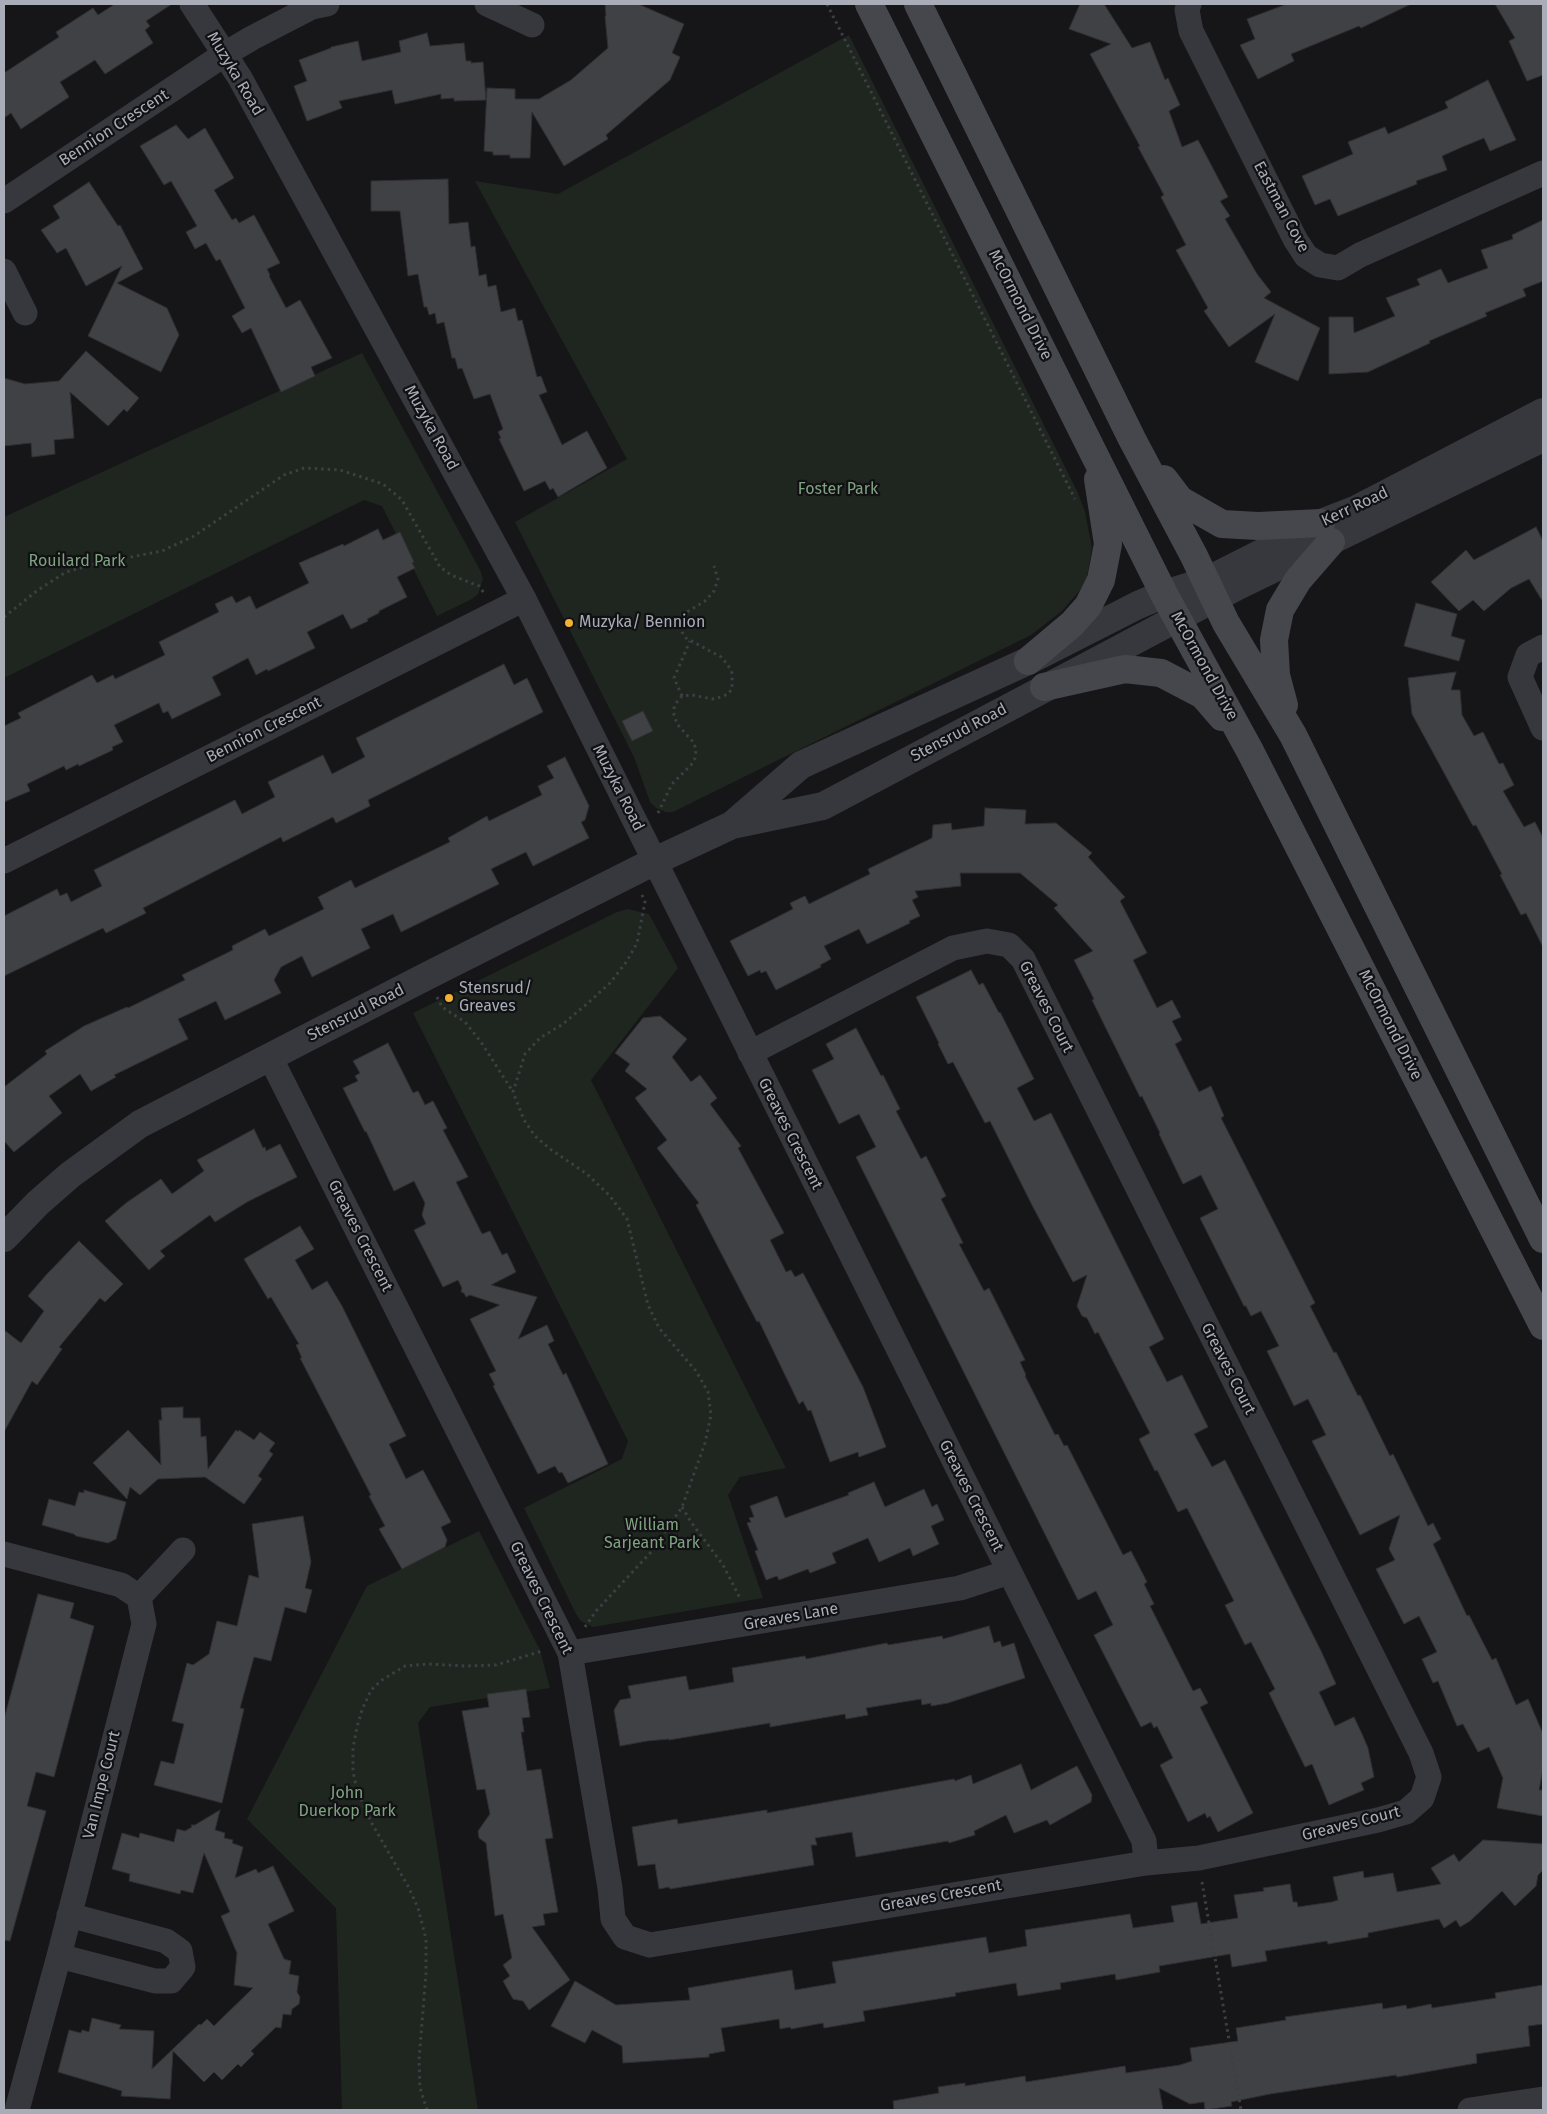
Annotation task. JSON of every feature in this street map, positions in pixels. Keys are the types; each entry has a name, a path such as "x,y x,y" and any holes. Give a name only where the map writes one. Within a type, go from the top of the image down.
{"main road":[{"name":"McOrmond Drive","path":"869,4 1164,594 1250,751 1543,1326"},
{"path":"918,4 1132,439 1226,624 1292,736 1543,1239"},
{"path":"1132,439 1180,500 1222,524 1326,532 1280,610 1274,640 1276,675 1292,736"},
{"path":"1028,662 1072,624 1088,606 1100,580 1108,544 1095,456"},
{"path":"1044,688 1124,669 1161,673 1203,695 1250,751"}],"street":[{"name":"Muzyka Road","path":"192,4 240,78 524,599 675,901"},
{"name":"Bennion Crescent","path":"4,200 225,54 252,38 312,8 327,4"},
{"path":"487,4 532,25"},
{"name":"Eastman Cove","path":"1189,4 1187,10 1191,31 1295,239 1306,256 1320,265 1338,268 1360,255 1543,174"},
{"path":"4,271 25,313"},
{"name":"Kerr Road","path":"1326,532 1357,508 1543,412"},
{"name":"Kerr Road","path":"1178,618 1210,590 1326,532 1543,438"},
{"name":"Kerr Road","path":"1164,594 1210,590"},
{"name":"Stensrud Road","path":"732,825 801,765 1028,662 1138,605 1164,594"},
{"name":"Bennion Crescent","path":"4,861 524,599"},
{"name":"Stensrud Road","path":"4,1238 44,1197 104,1148 140,1124 655,861 732,825 823,806 1178,618"},
{"path":"1543,647 1528,655 1520,677 1543,728"},
{"name":"Greaves Crescent","path":"270,1057 567,1647 610,1888 613,1919 625,1937 650,1945 1146,1863 1144,1841 675,901"},
{"name":"Greaves Court","path":"750,1053 953,948 987,941 1009,945 1023,960 1416,1744 1429,1777 1422,1798 1406,1812 1378,1820 1184,1860 1146,1863"},
{"path":"4,1554 121,1585 138,1597 183,1550"},
{"name":"Greaves Lane","path":"567,1647 960,1588 1009,1572"},
{"name":"Van Impe Court","path":"16,2110 69,1915 144,1624 138,1597"},
{"path":"58,1956 155,1981 171,1981 183,1967 180,1951 166,1941 69,1915"},
{"path":"1470,2110 1543,2099"}],"path":[{"path":"827,4 1076,502"},
{"path":"4,617 38,590 66,572 95,564 162,551 194,536 284,475 304,468 340,470 383,484 402,500 440,567 451,575 479,586 495,613"},
{"path":"682,696 692,695 712,699 728,694 732,689 733,682 728,665 721,657 690,642 682,632 680,624 682,615 705,602 714,591 718,579 714,566"},
{"path":"682,696 674,678 690,642"},
{"path":"637,827 656,817 672,784 691,765 695,758 696,750 694,743 677,724 674,715 674,708 682,696"},
{"path":"513,1092 525,1054 540,1038 563,1024 588,1004 610,983 627,961 637,942 645,902"},
{"path":"426,2110 420,2088 419,2060 426,1973 426,1939 418,1908 408,1886 371,1822 357,1790 353,1771 353,1748 362,1710 371,1690 382,1680 405,1666 428,1664 496,1665 547,1649 567,1647 613,1593 639,1567 682,1507 705,1443 711,1415 708,1392 696,1371 660,1328 648,1305 627,1219 610,1196 587,1174 550,1149 535,1136 524,1120 513,1092 481,1042 465,1022 442,1007"},
{"path":"682,1507 723,1565 742,1603"},
{"path":"1184,1860 1189,1880 1202,1877 1241,2110"}],"green space":[{"name":"Foster Park","path":"849,35 1078,493 1085,512 1092,548 1086,583 1062,611 1031,635 673,812 666,812 656,808 650,802 634,757 515,522 627,459 475,181 558,194"},
{"name":"Rouilard Park","path":"362,353 480,570 483,579 478,594 472,599 437,616 382,506 364,500 4,678 4,517"},
{"name":"William Sarjeant Park","path":"628,909 649,914 678,968 591,1080 786,1468 740,1477 728,1495 763,1598 593,1627 581,1621 576,1614 524,1508 622,1459 628,1441 413,1013 617,912"},
{"name":"John Duerkop Park","path":"479,1531 540,1650 550,1688 430,1707 418,1723 478,2110 342,2110 336,1908 247,1819 367,1586"}],"building":[{"path":"115,4 172,4 146,21 150,26 145,30 153,43 105,74 95,60 60,82 69,97 21,129 11,113 4,118 4,73 59,37 56,32 93,8 98,15"},
{"path":"605,4 638,4 684,24 672,53 680,57 670,80 606,135 608,139 564,166 532,112 530,158 510,158 510,155 493,155 493,152 484,151 487,88 515,89 515,99 539,99 571,80 608,48"},
{"path":"1080,4 1104,4 1132,48 1150,42 1165,80 1168,78 1180,105 1169,111 1182,147 1198,140 1228,197 1220,201 1230,216 1225,219 1257,274 1271,292 1264,298 1320,328 1298,381 1255,362 1275,314 1229,347 1204,311 1208,308 1176,250 1186,245 1161,197 1164,195 1138,147 1140,146 1090,54 1111,44 1069,29"},
{"path":"1287,4 1411,4 1361,28 1359,26 1291,54 1294,61 1258,79 1240,45 1255,39 1247,19"},
{"path":"1495,4 1543,4 1543,75 1527,81 1509,41 1515,38"},
{"path":"427,33 430,46 464,43 466,61 471,61 471,63 483,62 486,100 454,101 454,98 441,99 441,94 395,104 392,90 339,101 342,108 307,121 294,86 307,81 299,60 331,47 358,41 362,61 401,52 399,41"},
{"path":"1488,80 1516,140 1490,151 1484,138 1462,147 1442,156 1447,170 1416,181 1417,184 1338,216 1330,199 1315,205 1302,176 1353,154 1348,142 1385,127 1388,134 1448,108 1445,102"},
{"path":"176,125 188,139 205,128 234,178 214,190 232,220 236,218 239,223 254,215 280,263 267,269 286,308 300,300 332,358 311,367 315,376 281,392 251,328 242,333 232,316 245,308 220,259 216,261 206,243 195,249 186,232 197,226 171,181 164,185 140,146"},
{"path":"448,179 449,224 468,222 471,247 475,246 479,276 486,274 488,287 496,285 501,312 515,308 518,321 522,320 537,377 541,376 547,392 539,395 562,445 587,431 607,468 558,497 553,488 550,490 545,481 524,491 499,439 501,438 498,432 503,429 490,394 474,399 462,368 458,369 455,358 452,358 444,322 437,324 435,313 429,315 427,307 424,307 418,274 408,276 400,211 371,211 371,181"},
{"path":"89,182 118,226 120,225 143,269 117,283 167,308 179,335 161,372 88,336 122,266 86,286 66,248 57,253 41,230 60,218 53,206"},
{"path":"1543,220 1543,281 1523,289 1526,296 1485,313 1487,316 1429,341 1430,343 1368,372 1329,374 1329,317 1353,317 1354,333 1395,316 1386,298 1420,285 1417,279 1441,269 1448,283 1488,268 1481,250 1513,239 1512,235"},
{"path":"86,351 139,398 127,412 124,409 108,426 70,392 74,438 54,440 55,454 32,457 31,443 4,446 4,378 25,384 59,381"},
{"path":"1536,527 1543,541 1543,602 1529,579 1511,588 1484,611 1473,600 1459,611 1431,582 1466,550 1474,560"},
{"path":"378,529 383,540 400,532 414,562 412,563 415,568 397,577 407,597 379,611 379,613 367,619 368,621 351,629 343,614 307,632 315,648 268,671 267,669 256,675 248,658 212,677 221,695 172,719 168,711 163,713 159,703 114,725 123,742 112,747 113,750 79,766 78,764 66,770 64,766 27,784 30,791 4,802 4,726 21,718 18,713 92,675 97,683 113,675 115,679 165,655 159,642 219,612 215,604 232,596 236,603 250,596 256,609 309,583 299,563 343,544 344,546"},
{"path":"1416,603 1457,614 1451,636 1465,640 1459,661 1404,646"},
{"path":"504,664 514,685 527,678 543,712 368,800 370,806 336,823 333,817 283,842 281,837 143,908 146,913 106,933 103,928 4,976 4,916 57,889 60,896 67,893 71,902 102,886 94,870 235,800 242,814 275,797 268,782 323,755 332,774 365,757 356,738"},
{"path":"1456,672 1451,690 1460,690 1462,715 1474,736 1483,732 1499,764 1503,763 1514,785 1503,791 1524,827 1535,822 1543,838 1543,947 1526,913 1521,915 1476,825 1473,826 1412,714 1408,678"},
{"path":"643,711 653,731 632,741 622,721"},
{"path":"565,757 589,806 585,820 581,822 589,838 533,866 526,852 491,869 499,884 401,932 393,914 361,929 370,948 312,977 302,956 281,967 274,980 281,993 225,1020 216,1001 178,1019 188,1039 114,1075 116,1077 91,1091 80,1074 49,1096 62,1113 14,1152 4,1141 4,1087 47,1054 45,1051 84,1026 128,1008 185,980 182,975 233,950 232,946 265,929 269,936 324,909 318,897 351,880 355,888 450,842 448,838 487,816 489,821 542,795 538,786 554,778 547,766"},
{"path":"985,808 1026,810 1025,824 1056,823 1092,853 1088,857 1125,897 1120,901 1147,953 1133,960 1157,1008 1172,1000 1181,1017 1172,1021 1182,1040 1175,1044 1199,1092 1211,1086 1224,1116 1221,1118 1315,1303 1310,1306 1358,1396 1360,1395 1390,1456 1393,1454 1428,1526 1433,1523 1441,1539 1433,1544 1467,1616 1469,1615 1492,1660 1496,1658 1516,1705 1528,1699 1543,1734 1543,1769 1539,1790 1543,1790 1543,1816 1497,1808 1503,1778 1489,1747 1478,1752 1463,1724 1457,1726 1438,1681 1433,1683 1422,1659 1437,1652 1419,1616 1404,1624 1376,1569 1395,1560 1389,1549 1400,1515 1360,1535 1312,1441 1326,1435 1308,1399 1294,1406 1267,1351 1279,1346 1261,1311 1251,1316 1246,1306 1244,1306 1200,1218 1218,1209 1201,1175 1183,1184 1142,1096 1140,1097 1074,960 1093,951 1054,908 1058,905 1020,873 960,873 961,886 915,891 918,897 912,900 920,916 909,921 910,923 867,944 859,929 824,946 831,959 820,965 821,967 776,990 766,971 761,973 760,970 748,976 730,941 793,909 790,903 805,896 809,904 870,874 868,869 932,838 933,825 951,823 952,830 984,826"},
{"path":"971,970 979,985 983,983 1000,1012 1034,1079 1017,1088 1034,1121 1051,1113 1164,1339 1149,1347 1167,1382 1182,1375 1208,1427 1194,1434 1212,1467 1225,1460 1321,1651 1336,1684 1319,1692 1335,1726 1354,1717 1368,1748 1374,1777 1361,1783 1364,1790 1329,1805 1312,1764 1305,1767 1269,1693 1275,1689 1251,1642 1245,1645 1225,1605 1234,1601 1187,1508 1178,1512 1157,1470 1155,1471 1139,1439 1150,1433 1098,1332 1095,1334 1087,1318 1082,1316 1077,1306 1087,1275 1073,1282 990,1121 985,1123 953,1062 948,1064 938,1044 916,997"},
{"path":"660,1016 687,1039 672,1057 691,1082 700,1075 717,1098 710,1104 741,1146 738,1148 784,1233 770,1240 786,1272 791,1270 795,1277 803,1273 863,1387 886,1447 859,1457 858,1452 830,1462 811,1410 808,1411 803,1401 799,1404 759,1321 757,1322 696,1205 699,1203 657,1148 667,1140 635,1098 647,1089 625,1071 630,1064 615,1053 643,1018"},
{"path":"856,1028 900,1109 896,1111 921,1159 926,1156 946,1196 941,1199 963,1243 959,1244 984,1291 989,1288 1025,1360 1020,1362 1025,1376 1055,1435 1058,1434 1064,1446 1067,1445 1123,1555 1131,1551 1147,1582 1144,1584 1154,1604 1150,1606 1193,1691 1200,1688 1208,1703 1200,1707 1253,1813 1218,1832 1210,1816 1207,1818 1205,1813 1188,1822 1160,1765 1173,1758 1157,1726 1154,1728 1151,1722 1141,1727 1094,1635 1113,1625 1096,1591 1078,1600 856,1157 876,1147 859,1114 839,1124 812,1070 834,1059 826,1044"},
{"path":"388,1043 413,1093 418,1091 425,1105 433,1101 447,1128 443,1130 468,1177 456,1182 482,1234 490,1231 502,1255 507,1253 516,1272 491,1285 537,1297 518,1339 547,1325 554,1341 548,1344 563,1375 566,1373 608,1464 568,1483 562,1472 559,1473 555,1466 538,1474 493,1386 495,1385 489,1374 496,1371 470,1319 500,1305 470,1295 466,1297 461,1292 462,1288 458,1280 443,1287 414,1230 426,1224 422,1215 425,1203 414,1181 394,1191 366,1131 343,1088 358,1081 355,1076 360,1073 353,1061"},
{"path":"254,1129 266,1151 280,1144 297,1177 247,1202 215,1222 210,1215 160,1251 165,1256 149,1270 105,1221 126,1203 161,1179 172,1194 204,1171 197,1160"},
{"path":"300,1226 314,1249 295,1260 312,1290 327,1281 342,1306 406,1436 389,1444 406,1479 423,1470 451,1522 441,1527 447,1540 445,1547 402,1569 379,1529 385,1526 369,1496 371,1495 300,1358 302,1358 296,1345 299,1344 271,1297 268,1299 244,1259"},
{"path":"79,1241 123,1284 105,1302 100,1298 59,1347 62,1349 37,1385 32,1381 4,1432 4,1330 21,1343 44,1311 28,1296"},
{"path":"183,1407 183,1418 200,1418 201,1437 206,1436 208,1469 236,1430 254,1440 260,1432 275,1443 269,1451 273,1454 258,1476 262,1479 244,1504 205,1477 158,1479 140,1495 130,1487 127,1499 93,1463 128,1430 161,1465 159,1420 162,1420 161,1408"},
{"path":"874,1482 885,1507 924,1489 932,1507 937,1504 944,1520 931,1526 939,1544 913,1556 910,1548 879,1562 868,1538 832,1553 836,1563 810,1573 808,1569 779,1580 777,1576 766,1580 755,1551 758,1550 747,1523 751,1522 749,1518 754,1517 750,1506 777,1496 785,1518 849,1495 848,1493"},
{"path":"84,1490 126,1502 116,1539 108,1543 76,1536 42,1525 49,1499 75,1506 79,1492 84,1493"},
{"path":"303,1516 311,1562 305,1588 312,1590 306,1613 285,1607 271,1661 254,1657 240,1708 244,1709 222,1803 154,1785 161,1761 174,1764 184,1724 172,1721 187,1663 193,1665 209,1654 217,1621 237,1626 249,1575 259,1578 252,1524"},
{"path":"38,1594 74,1603 70,1618 94,1626 54,1777 36,1772 27,1806 46,1811 10,1941 4,1940 4,1719"},
{"path":"989,1626 994,1643 1000,1641 1002,1647 1014,1643 1025,1678 948,1703 931,1706 931,1703 922,1705 921,1699 866,1708 868,1715 846,1719 845,1714 770,1727 770,1723 620,1746 614,1710 620,1700 631,1698 628,1686 686,1676 689,1690 734,1682 732,1668 805,1656 806,1659 887,1643 888,1645 942,1636 943,1639"},
{"path":"526,1689 530,1717 522,1718 524,1732 521,1732 527,1771 541,1769 553,1838 545,1839 558,1912 543,1914 545,1925 532,1927 570,1980 529,2010 523,2001 513,1999 503,1981 510,1976 503,1965 512,1958 503,1914 495,1916 486,1843 479,1838 478,1831 490,1814 485,1789 477,1790 462,1711 489,1707 487,1694"},
{"path":"1021,1764 1031,1790 1077,1766 1092,1795 1091,1802 1050,1825 1047,1820 1014,1833 1006,1815 974,1831 975,1835 949,1843 948,1841 856,1857 852,1832 815,1838 817,1845 811,1845 814,1865 670,1889 669,1887 659,1889 655,1864 638,1866 632,1827 677,1819 678,1824 767,1810 767,1813 954,1779 955,1781 971,1775 973,1784"},
{"path":"220,1810 215,1830 225,1833 224,1838 233,1840 232,1843 243,1847 235,1878 256,1869 258,1873 273,1866 294,1911 268,1924 284,1959 291,1961 289,1974 299,1976 297,1992 300,1997 299,2004 292,2009 291,2015 283,2014 281,2028 276,2027 251,2051 254,2054 241,2067 238,2064 222,2080 214,2072 204,2082 173,2051 170,2099 121,2096 122,2091 58,2072 69,2030 81,2033 82,2030 89,2032 92,2018 121,2025 119,2029 154,2031 152,2069 199,2024 201,2025 207,2019 214,2026 253,1988 234,1985 237,1953 221,1916 230,1912 204,1853 193,1893 181,1890 180,1894 129,1881 130,1874 112,1869 122,1833 139,1838 140,1833 174,1842 177,1829 185,1831 192,1827 191,1825 195,1825"},
{"path":"1483,1840 1543,1844 1543,1870 1538,1875 1536,1886 1515,1906 1502,1891 1470,1921 1460,1927 1456,1920 1444,1928 1439,1919 1368,1933 1368,1937 1328,1944 1327,1941 1265,1951 1267,1961 1232,1967 1230,1954 1159,1966 1160,1972 1116,1980 1115,1974 1060,1983 1061,1989 1018,1996 1016,1983 955,1993 956,1996 863,2011 865,2021 824,2028 823,2023 791,2029 790,2027 780,2029 779,2019 721,2028 725,2051 709,2054 709,2057 623,2063 622,2046 592,2030 585,2043 551,2026 575,1981 616,2005 690,2000 688,1988 792,1970 795,1990 836,1983 832,1962 986,1937 989,1953 1027,1946 1025,1930 1130,1914 1133,1928 1174,1922 1171,1906 1197,1902 1201,1924 1238,1918 1234,1895 1264,1891 1263,1888 1290,1884 1293,1902 1297,1902 1298,1907 1332,1902 1338,1900 1333,1877 1363,1871 1364,1878 1393,1873 1397,1892 1441,1884 1431,1868 1454,1854 1459,1862"},
{"path":"1543,1985 1543,2024 1528,2026 1530,2046 1476,2054 1477,2063 1397,2077 1396,2075 1270,2094 1231,2102 1232,2106 1205,2110 1204,2102 1190,2104 1159,2088 1163,2110 894,2110 893,2101 939,2093 938,2087 965,2083 965,2086 1025,2076 1026,2082 1125,2066 1126,2073 1180,2065 1192,2061 1190,2048 1238,2041 1236,2028 1286,2020 1285,2017 1382,2003 1383,2009 1406,2005 1407,2009 1431,2004 1432,2008 1496,1998 1495,1993"}],"place":[{"name":"Muzyka/ Bennion","path":"569,623"},
{"name":"Stensrud/ Greaves","path":"449,998"}]}
